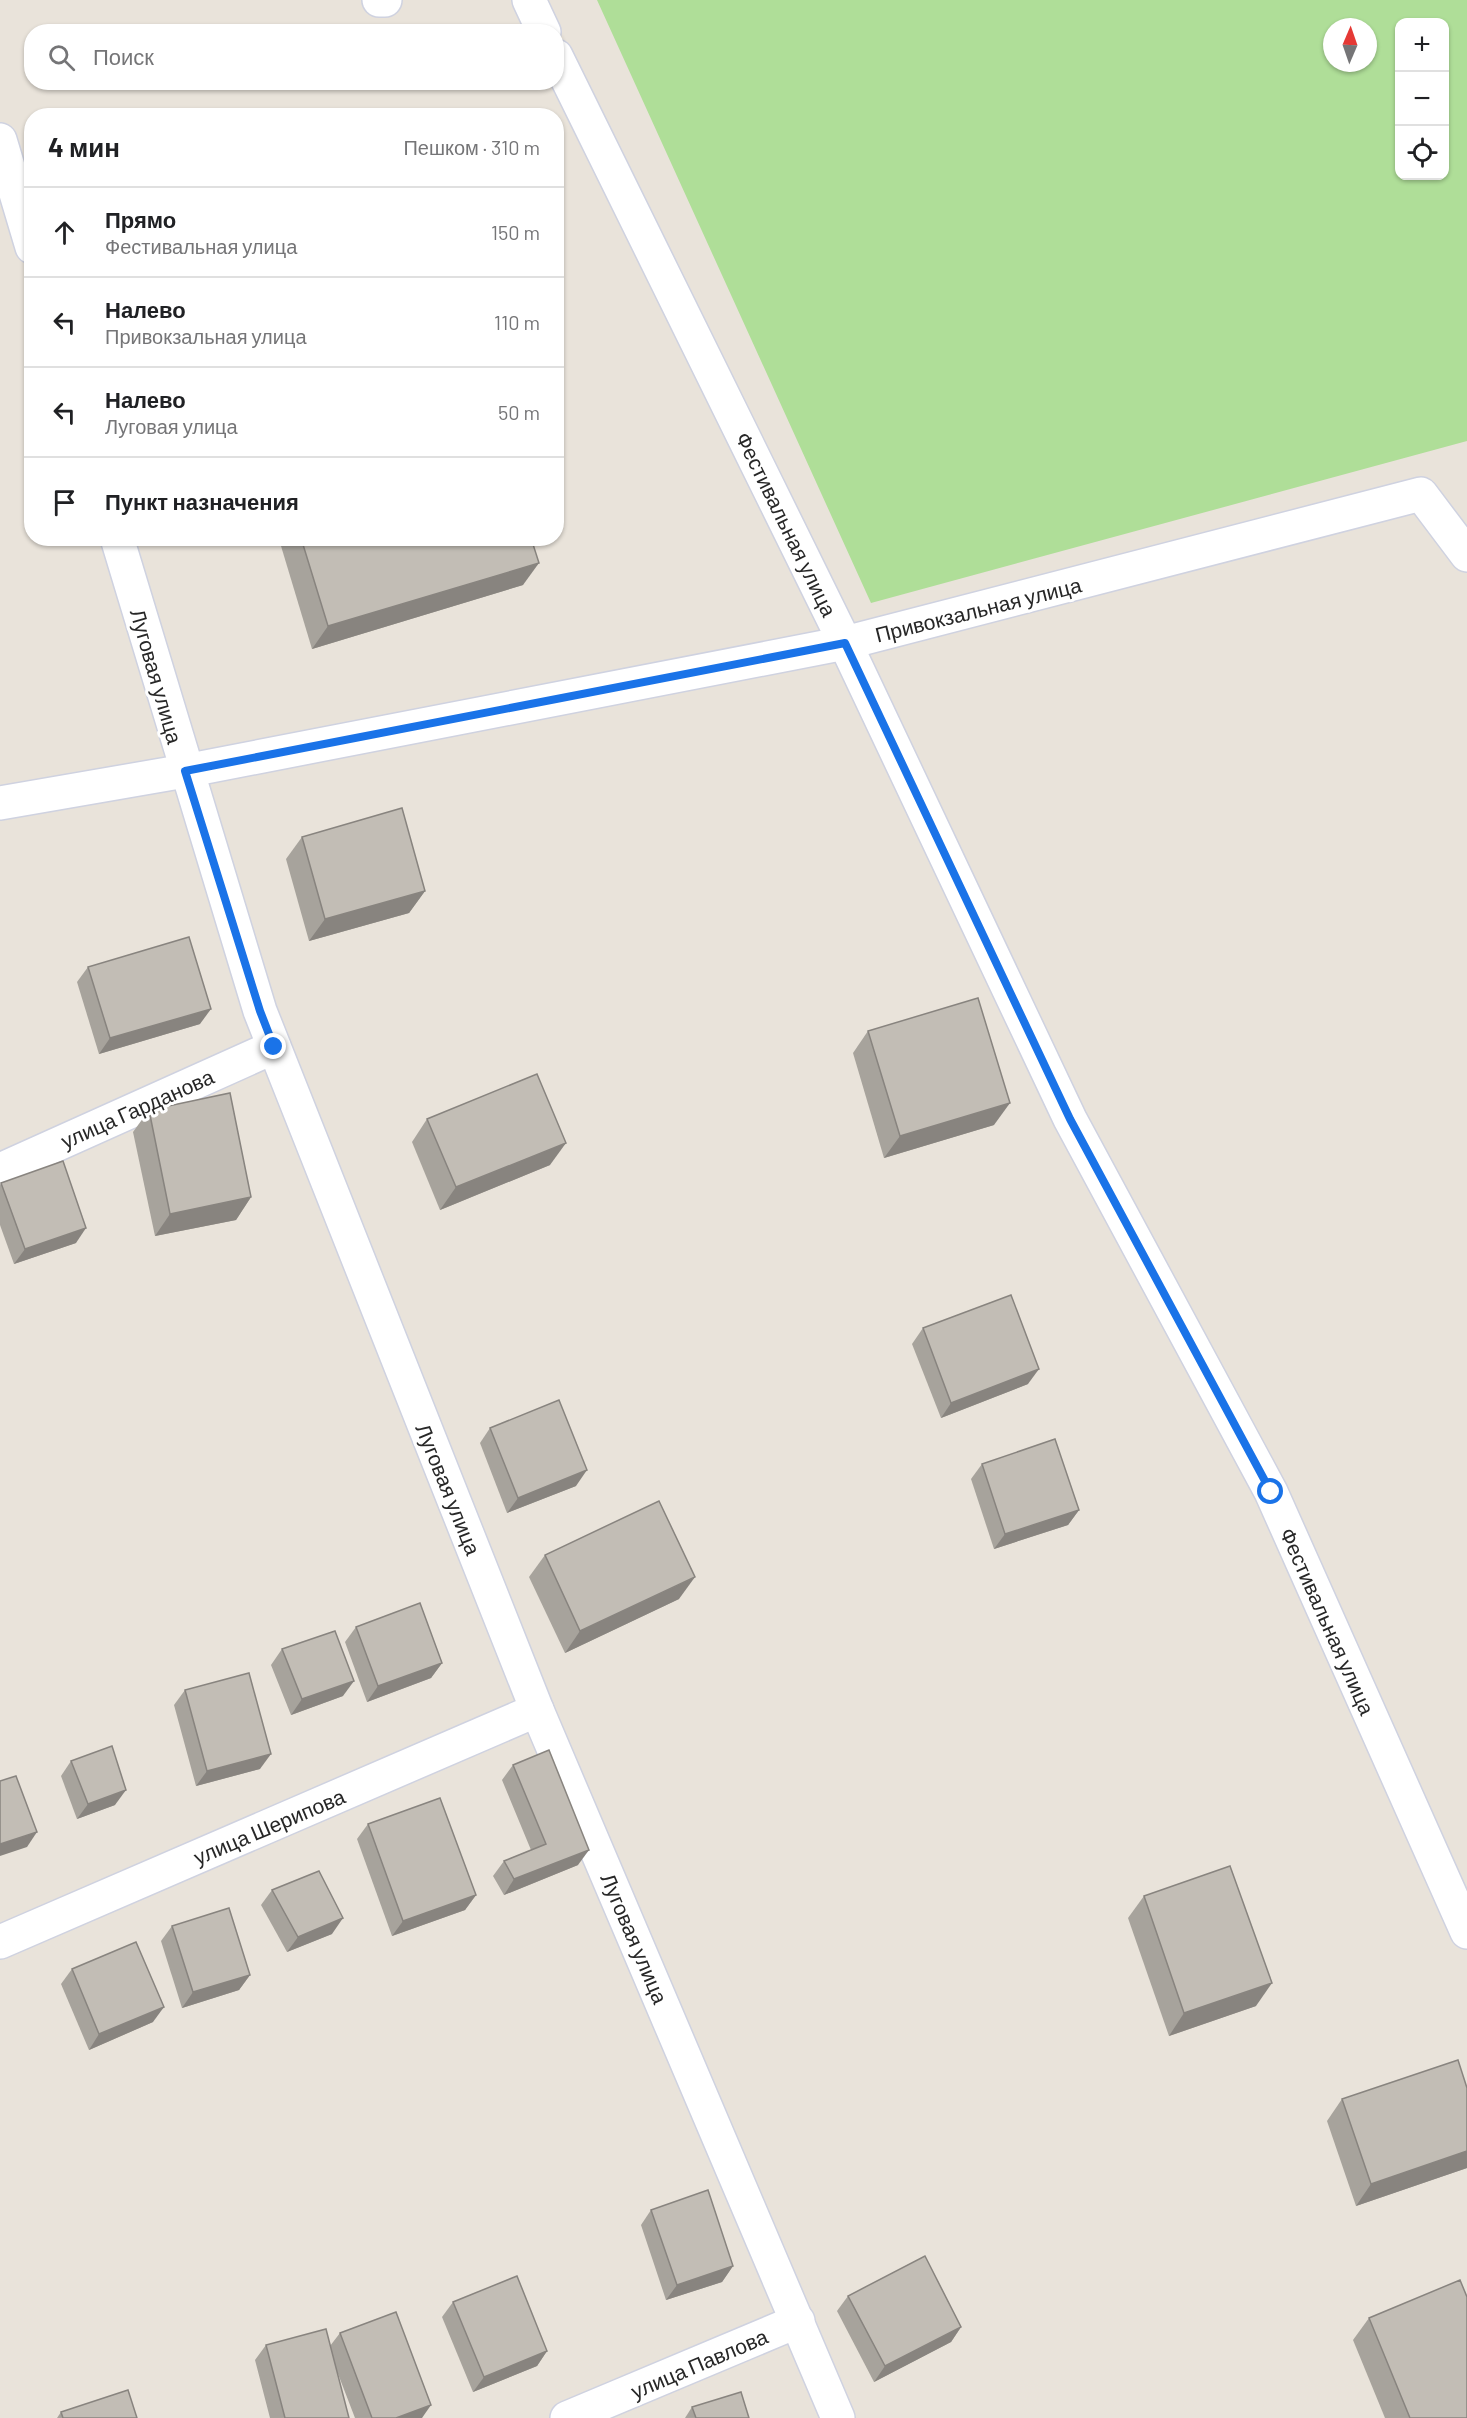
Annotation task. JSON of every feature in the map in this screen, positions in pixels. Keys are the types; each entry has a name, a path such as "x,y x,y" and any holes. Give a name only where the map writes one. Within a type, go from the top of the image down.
{"street":[{"path":"380,0 385,0"},
{"path":"529,0 540,24"},
{"name":"Фестивальная улица","path":"564,72 845,643 1070,1119 1271,1492 1467,1932"},
{"path":"0,140 24,220"},
{"name":"Привокзальная улица","path":"0,803 185,771 845,643 1421,494 1467,555"},
{"name":"Луговая улица","path":"119,546 185,771 260,1011 537,1710 838,2418"},
{"name":"улица Гарданова","path":"0,1170 274,1047"},
{"name":"улица Шерипова","path":"0,1942 537,1710"},
{"name":"улица Павлова","path":"567,2418 798,2321"}],"green space":[{"path":"597,0 1467,0 1467,441 871,603"}],"building":[{"path":"303,546 534,546 539,563 328,626"},
{"path":"402,808 425,891 325,919 302,837"},
{"path":"189,937 211,1009 110,1038 88,967"},
{"path":"978,998 1010,1103 900,1136 868,1031"},
{"path":"537,1074 566,1143 456,1187 427,1119"},
{"path":"230,1093 251,1197 170,1214 149,1110"},
{"path":"63,1161 86,1228 25,1249 1,1183"},
{"path":"1011,1295 1039,1369 951,1403 923,1328"},
{"path":"559,1400 587,1470 518,1498 490,1428"},
{"path":"1055,1439 1079,1510 1005,1534 982,1464"},
{"path":"659,1501 695,1577 580,1631 545,1555"},
{"path":"420,1603 442,1663 378,1686 356,1627"},
{"path":"335,1631 354,1681 302,1699 282,1649"},
{"path":"249,1673 271,1754 207,1771 185,1690"},
{"path":"112,1746 126,1790 88,1804 71,1761"},
{"path":"549,1750 589,1850 514,1879 504,1861 546,1844 513,1765"},
{"path":"16,1776 37,1832 0,1844 0,1781"},
{"path":"440,1798 476,1895 403,1921 368,1824"},
{"path":"1230,1866 1272,1983 1184,2013 1144,1896"},
{"path":"319,1871 343,1918 298,1937 272,1890"},
{"path":"229,1908 250,1975 193,1992 172,1926"},
{"path":"136,1942 164,2007 99,2034 72,1969"},
{"path":"1458,2060 1467,2088 1467,2151 1371,2184 1342,2099"},
{"path":"708,2190 733,2266 677,2285 651,2210"},
{"path":"925,2256 961,2327 885,2366 848,2296"},
{"path":"517,2276 547,2351 484,2377 453,2302"},
{"path":"1460,2280 1467,2297 1467,2418 1410,2418 1369,2318"},
{"path":"396,2312 431,2405 396,2418 372,2418 340,2333"},
{"path":"326,2329 349,2418 285,2418 266,2345"},
{"path":"128,2390 137,2418 63,2418 61,2412"},
{"path":"741,2392 749,2418 696,2418 692,2407"}],"route":[{"path":"274,1047 260,1011 185,771 845,643 1070,1119 1271,1492"}]}
